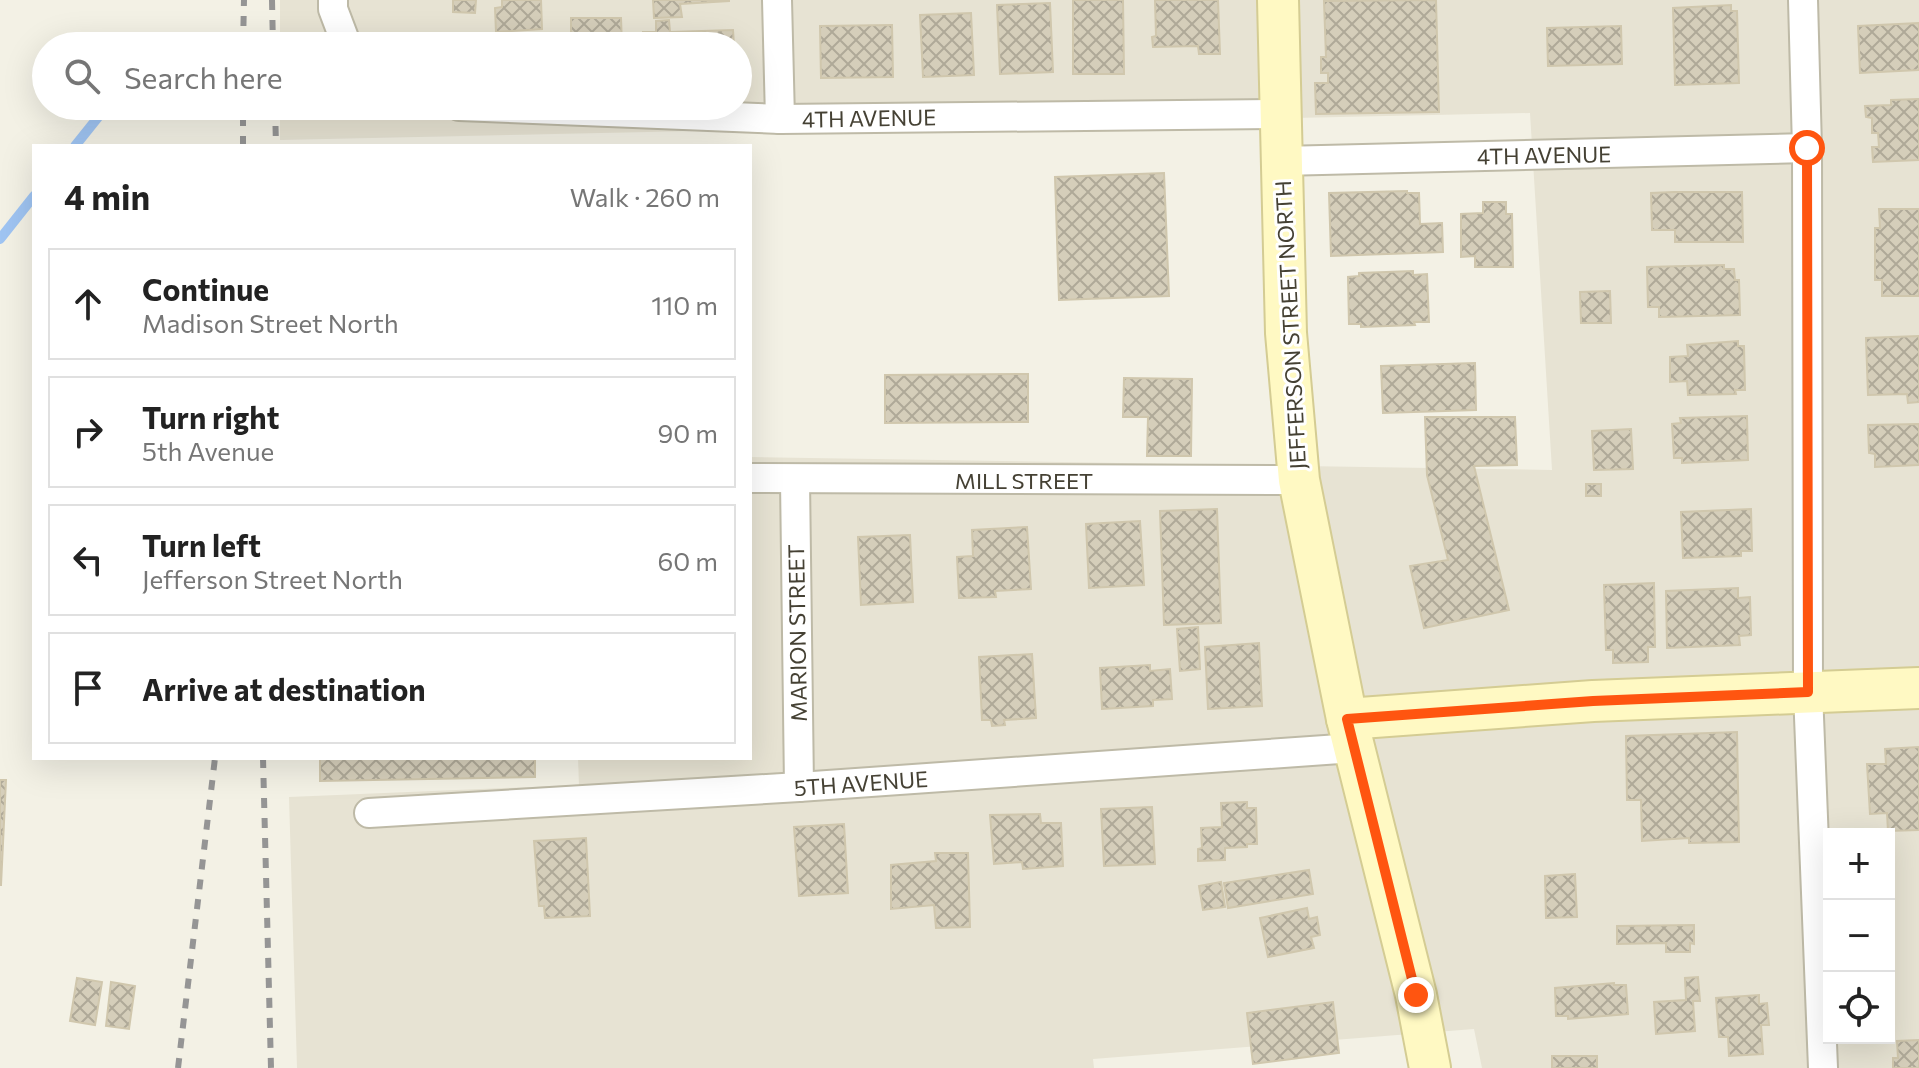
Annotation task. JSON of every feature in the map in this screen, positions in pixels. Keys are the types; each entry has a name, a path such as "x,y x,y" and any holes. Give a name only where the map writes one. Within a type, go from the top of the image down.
{"main road":[{"name":"JEFFERSON STREET NORTH","path":"1278,0 1286,333 1299,480 1350,734 1416,995 1430,1068"},
{"name":"5TH AVENUE","path":"1350,734 1593,701 1919,688"}],"street":[{"path":"333,0 342,32"},
{"path":"777,0 780,119"},
{"path":"1803,0 1807,148 1808,692 1823,1068"},
{"name":"4TH AVENUE","path":"752,118 1280,114"},
{"name":"4TH AVENUE","path":"1281,161 1807,148"},
{"name":"MILL STREET","path":"752,478 1299,480"},
{"name":"MARION STREET","path":"795,480 799,787"},
{"name":"5TH AVENUE","path":"369,813 799,787 1350,734"}],"shaded area":[{"path":"280,0 1919,0 1919,1068 1482,1068 1474,1029 1093,1059 1094,1068 297,1068 289,797 579,785 578,760 752,760 752,457 1552,470 1530,113 280,140 280,120 752,120 752,32 280,32"}],"building":[{"path":"453,0 476,0 475,13 453,12"},
{"path":"502,0 541,0 542,29 496,32 495,8 502,7"},
{"path":"653,0 729,1 680,4 682,17 654,18"},
{"path":"1073,0 1123,0 1124,74 1073,74"},
{"path":"1155,0 1218,0 1220,54 1199,54 1198,46 1153,47 1152,37 1156,36"},
{"path":"1436,0 1439,112 1316,114 1315,83 1328,83 1328,73 1321,73 1321,57 1326,57 1324,1"},
{"path":"1050,3 1053,72 1000,74 997,5"},
{"path":"1731,5 1731,11 1737,11 1739,83 1675,85 1673,8"},
{"path":"971,13 974,75 923,77 920,15"},
{"path":"571,18 621,18 622,32 571,32"},
{"path":"669,20 670,32 656,32 656,21"},
{"path":"1919,23 1919,70 1860,73 1858,26"},
{"path":"892,25 893,77 821,78 820,26"},
{"path":"1621,26 1622,64 1548,66 1547,28"},
{"path":"733,30 733,32 670,32"},
{"path":"1919,99 1919,160 1873,162 1872,147 1879,147 1878,133 1872,133 1872,118 1866,117 1865,106 1891,105 1891,100"},
{"path":"1164,173 1169,296 1059,300 1055,177"},
{"path":"1742,192 1743,242 1675,242 1675,230 1652,230 1651,193"},
{"path":"1329,193 1419,193 1420,224 1442,223 1443,252 1331,256"},
{"path":"1483,202 1506,202 1506,214 1512,214 1513,267 1475,267 1475,256 1461,257 1461,214 1483,213"},
{"path":"1879,209 1919,209 1919,296 1882,296 1882,280 1875,280 1875,228 1880,228"},
{"path":"1724,265 1724,269 1734,269 1735,280 1739,280 1740,315 1659,317 1659,307 1648,307 1647,267"},
{"path":"1413,271 1413,275 1427,274 1429,322 1361,327 1361,324 1349,324 1348,277 1359,276 1359,273"},
{"path":"1610,291 1611,323 1581,323 1580,292"},
{"path":"1919,336 1919,402 1908,403 1907,394 1868,395 1866,338"},
{"path":"1738,341 1738,346 1744,346 1745,390 1735,390 1736,394 1688,395 1687,381 1670,382 1670,357 1688,356 1687,345"},
{"path":"1475,363 1476,410 1383,413 1381,366"},
{"path":"1028,374 1028,422 885,423 885,375"},
{"path":"1124,378 1192,379 1191,456 1147,456 1148,417 1123,417"},
{"path":"1747,416 1748,460 1682,463 1682,458 1674,458 1672,424 1681,423 1680,418"},
{"path":"1425,417 1515,417 1517,465 1474,466 1509,610 1424,628 1410,566 1448,560 1427,475"},
{"path":"1919,424 1919,465 1875,467 1875,454 1869,453 1868,425"},
{"path":"1631,429 1633,469 1594,470 1592,431"},
{"path":"1586,484 1601,484 1601,496 1586,496"},
{"path":"1217,509 1221,623 1164,625 1160,511"},
{"path":"1751,509 1752,551 1741,551 1741,556 1683,558 1681,512"},
{"path":"1140,521 1144,585 1089,588 1086,524"},
{"path":"1027,527 1031,589 995,591 996,597 959,598 957,557 973,556 972,530"},
{"path":"910,535 913,602 861,605 858,537"},
{"path":"1654,583 1655,647 1648,647 1648,662 1613,663 1613,650 1606,650 1604,585"},
{"path":"1738,588 1738,598 1750,597 1751,635 1739,636 1740,645 1667,648 1666,591"},
{"path":"1198,627 1200,669 1180,671 1177,629"},
{"path":"1259,643 1262,706 1208,709 1205,647"},
{"path":"1032,654 1036,718 1004,720 1005,725 992,726 991,720 982,720 979,657"},
{"path":"1150,665 1150,671 1170,669 1172,699 1153,700 1153,706 1102,709 1100,668"},
{"path":"1737,732 1739,842 1689,843 1689,838 1642,841 1641,800 1627,800 1626,736"},
{"path":"1919,747 1919,830 1895,831 1895,828 1888,828 1887,813 1870,814 1867,764 1886,764 1885,749"},
{"path":"320,760 535,760 535,777 320,781"},
{"path":"0,780 6,780 1,885 0,885"},
{"path":"1247,802 1247,808 1256,808 1257,844 1225,848 1225,860 1198,861 1198,849 1202,848 1201,828 1222,827 1221,803"},
{"path":"1152,807 1155,864 1104,866 1101,809"},
{"path":"1040,814 1041,823 1061,823 1063,866 1023,869 1022,862 994,864 990,815"},
{"path":"844,824 848,893 799,896 794,827"},
{"path":"586,838 590,916 545,918 544,906 539,906 534,841"},
{"path":"935,853 968,853 970,927 936,928 934,905 891,909 891,865 936,861"},
{"path":"1309,870 1313,894 1228,908 1224,883"},
{"path":"1575,874 1577,917 1546,918 1545,876"},
{"path":"1221,882 1225,907 1203,910 1199,886"},
{"path":"1307,908 1309,919 1317,917 1320,935 1311,937 1314,948 1268,957 1260,918"},
{"path":"1694,925 1694,944 1690,943 1690,952 1666,952 1666,943 1617,944 1617,926"},
{"path":"1698,977 1700,1001 1693,1001 1695,1031 1656,1034 1654,1002 1686,1000 1685,978"},
{"path":"77,978 102,982 95,1025 70,1021"},
{"path":"111,982 135,986 129,1029 106,1026"},
{"path":"1614,983 1626,985 1628,1014 1568,1019 1568,1016 1556,1016 1555,988"},
{"path":"1759,995 1759,1004 1767,1003 1769,1025 1761,1025 1763,1054 1729,1056 1728,1037 1719,1037 1716,998"},
{"path":"1333,1002 1339,1053 1253,1064 1247,1013"},
{"path":"1919,1040 1919,1068 1893,1068 1893,1058 1898,1058 1897,1041"},
{"path":"1552,1056 1597,1056 1597,1068 1552,1068"}],"waterway":[{"path":"77,144 96,120"},
{"path":"0,239 32,199"}],"railway":[{"path":"243,32 244,0"},
{"path":"272,0 273,32"},
{"path":"243,120 243,144"},
{"path":"275,120 276,144"},
{"path":"178,1068 215,760"},
{"path":"263,760 271,1068"}],"route":[{"path":"1416,995 1347,719 1593,701 1808,692 1807,148"}]}
